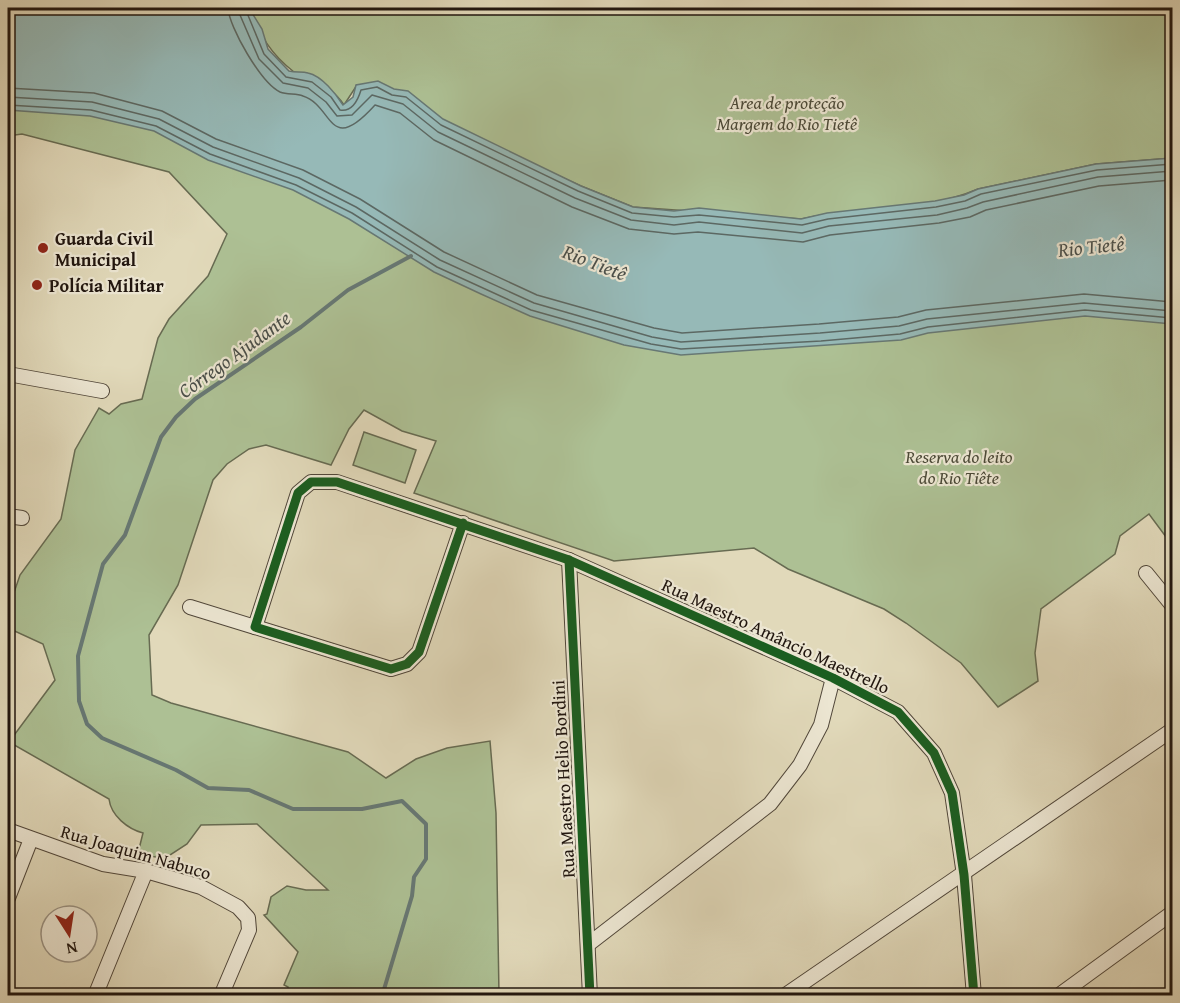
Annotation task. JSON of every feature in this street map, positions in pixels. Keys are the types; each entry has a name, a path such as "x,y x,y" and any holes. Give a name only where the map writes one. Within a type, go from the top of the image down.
{"street":[{"path":"8,374 102,391"},
{"name":"Rua Maestro Amâncio Maestrello","path":"255,627 298,493 311,482 337,482 569,560 833,678 898,712 934,753 952,794 964,875 975,994"},
{"path":"8,516 22,518"},
{"path":"190,607 391,669 407,664 419,652 463,523"},
{"name":"Rua Maestro Helio Bordini","path":"569,560 590,943 590,996"},
{"path":"1146,573 1173,605"},
{"path":"590,943 770,804 800,765 821,725 833,678"},
{"path":"784,996 1173,730"},
{"name":"Rua Joaquim Nabuco","path":"8,830 103,864 146,871 201,887 238,906 248,918 249,930 221,996"},
{"path":"8,898 31,839"},
{"path":"95,996 146,871"},
{"path":"1058,996 1173,913"}],"green space":[{"name":"Area de proteção Margem do Rio Tietê","path":"248,8 1172,8 1172,158 1096,164 978,189 935,202 801,219 633,207 581,186 357,85 344,105 333,93 294,72 278,58 262,35"},
{"name":"Reserva do leito do Rio Tiête","path":"8,74 267,145 1172,303 1172,545 1149,514 1120,536 1115,554 1041,609 1035,653 1038,681 998,707 961,663 906,623 884,609 788,569 754,548 614,561 414,493 436,441 402,431 364,410 349,429 331,465 266,445 249,449 227,464 213,480 178,585 149,635 152,695 171,703 348,752 386,778 416,759 447,748 490,741 496,813 499,995 287,996 288,987 284,985 298,952 264,915 267,914 271,897 287,886 306,890 328,890 257,824 201,825 187,844 164,859 138,853 143,833 121,821 113,811 109,799 9,742 55,680 43,644 8,628 8,610 20,575 61,519 75,450 99,408 109,414 121,404 142,399 158,338 169,319 208,276 227,234 169,172 22,134 8,136"},
{"path":"364,432 416,450 405,483 353,465"}],"water":[{"name":"Rio Tietê","path":"8,8 249,8 262,29 268,49 289,71 306,72 318,78 333,91 343,105 353,97 356,85 378,81 394,89 408,91 443,119 581,186 633,207 674,211 699,208 801,219 827,213 935,201 964,195 978,189 1096,164 1172,158 1172,324 1085,316 928,333 901,340 681,355 624,345 530,316 481,294 434,272 349,219 293,190 208,160 154,131 90,116 8,110"}],"waterway":[{"name":"Córrego Ajudante","path":"382,996 412,896 414,877 426,859 426,824 402,801 362,809 293,809 249,790 208,788 176,770 102,738 87,724 79,701 78,656 103,564 125,535 161,437 176,417 195,399 301,327 348,290 411,256"}],"cycle path":[{"path":"463,523 419,652 407,664 391,669 255,627 298,493 311,482 337,482 569,560 833,678 898,712 934,753 952,793 964,875 974,996"},
{"path":"569,560 590,996"}],"place":[{"name":"Guarda Civil Municipal","path":"43,248"},
{"name":"Polícia Militar","path":"37,285"}]}
